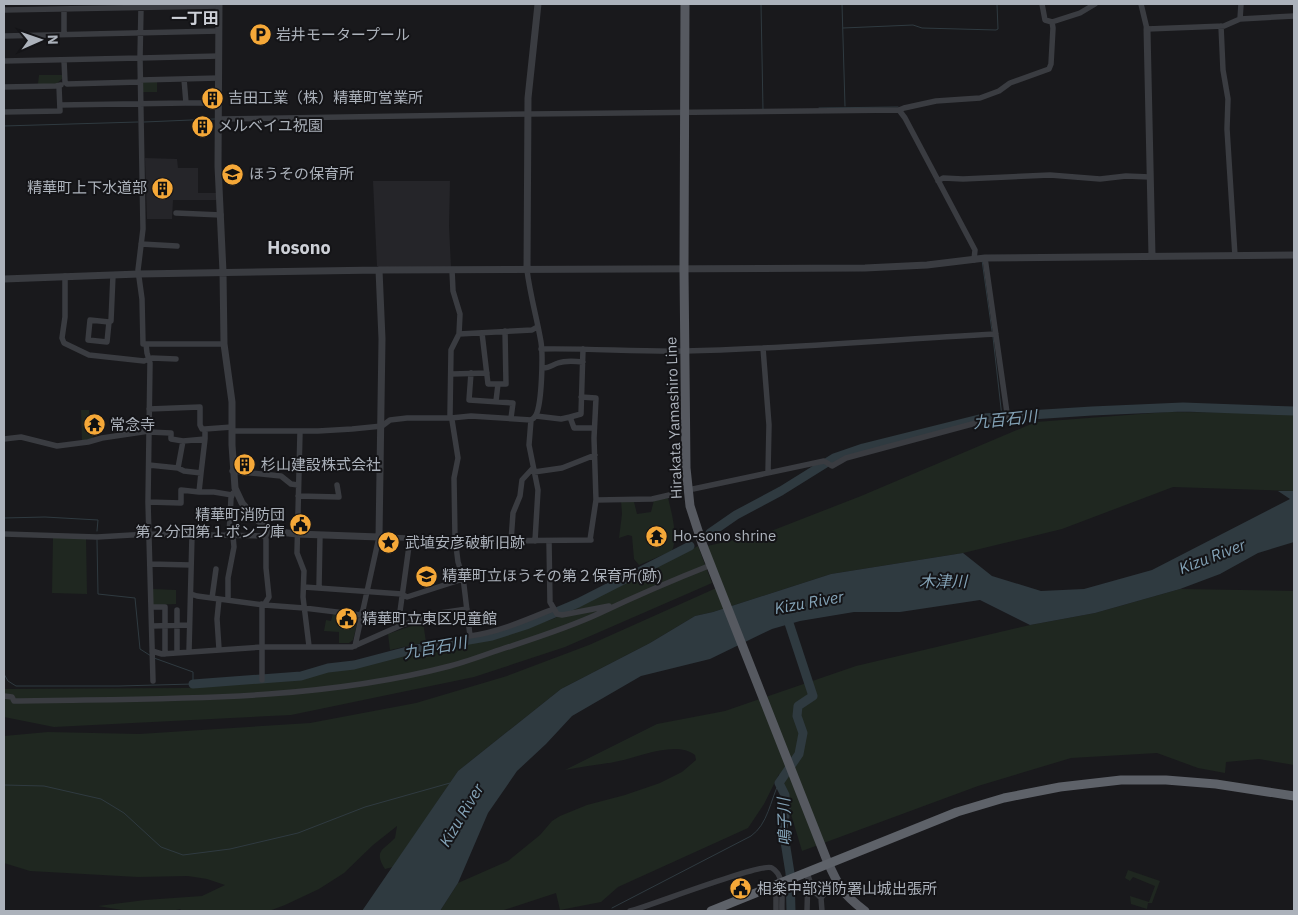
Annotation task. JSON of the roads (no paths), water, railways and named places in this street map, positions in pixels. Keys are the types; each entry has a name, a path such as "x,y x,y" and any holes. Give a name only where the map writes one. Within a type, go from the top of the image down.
{"highway":[{"path":"711,911 806,874 827,861 957,812 1004,798 1060,787 1120,780 1166,780 1216,784 1294,796"}],"main road":[{"name":"Hirakata Yamashiro Line","path":"685,4 684,270 687,488 695,523 711,566 827,861 836,882 848,898 865,911"}],"street":[{"path":"536,541 538,490 528,445 542,368 541,349 527,270 527,114 538,4"},
{"path":"1042,4 1045,20 1052,22 1080,13 1095,4"},
{"path":"1141,4 1147,28 1152,256"},
{"path":"1240,19 1241,4"},
{"path":"4,10 219,5 218,166 224,344 231,385 234,493 232,536 234,547 228,578 228,600"},
{"path":"141,8 140,104 143,206 139,274 142,299 143,344 146,344 149,358 148,502 153,681"},
{"path":"64,9 64,34"},
{"path":"1147,28 1221,26 1240,19 1294,16"},
{"path":"219,119 899,110 936,101 980,98 1010,83 1049,69 1052,22"},
{"path":"1221,26 1223,70 1228,99 1234,256"},
{"path":"4,36 219,31"},
{"path":"4,61 219,56"},
{"path":"4,112 60,111 64,60"},
{"path":"4,87 219,78"},
{"path":"184,79 186,103"},
{"path":"60,105 219,103"},
{"path":"899,110 975,250 974,260"},
{"path":"938,181 943,178 963,179 1050,175 1100,178 1150,177"},
{"path":"176,213 220,215"},
{"path":"141,244 177,246"},
{"path":"4,279 113,274 223,272 684,270 918,266 985,258 1294,255"},
{"path":"693,489 824,461 832,466 846,458 957,428 990,420 1008,420 994,334 985,258"},
{"path":"355,646 366,591 380,537 382,339 379,270"},
{"path":"452,270 453,291 460,314 459,334 452,350 451,418 458,458 458,466 454,478 456,540 470,636 503,629 553,609"},
{"path":"109,322 90,320 88,340 107,342 109,322 111,321 113,274"},
{"path":"65,276 65,317 62,338 64,343 89,355 144,361 149,358 176,359"},
{"path":"459,334 532,330 537,327"},
{"path":"482,333 488,384 506,384 505,331"},
{"path":"541,349 685,351 994,334"},
{"path":"146,344 224,344"},
{"path":"763,348 769,425 768,472"},
{"path":"149,409 200,407 200,425 202,429 300,432 382,426 390,420 406,418 471,416 561,419 581,414 583,349"},
{"path":"542,368 546,369 564,361 583,362"},
{"path":"452,374 487,373"},
{"path":"471,374 469,400 513,403 511,418"},
{"path":"496,402 498,384"},
{"path":"4,534 97,537 149,534 232,536 320,534 456,540 590,540 596,500 594,428 596,398 581,397"},
{"path":"570,417 574,428 594,428"},
{"path":"199,492 205,429"},
{"path":"4,439 21,438 57,446 149,432 171,433 171,439 183,441 205,439"},
{"path":"300,432 297,553 304,571 304,608 308,646"},
{"path":"178,468 183,441"},
{"path":"511,541 513,513 520,496 522,480 534,470 562,468 595,455"},
{"path":"149,465 201,473"},
{"path":"232,471 281,476 291,484 298,485"},
{"path":"298,496 339,497 337,485"},
{"path":"148,502 180,503 181,490 234,493 269,534 266,568 269,596 263,605 262,680"},
{"path":"596,500 652,499 678,493"},
{"path":"319,588 320,534"},
{"path":"190,651 192,535"},
{"path":"398,626 409,546 412,538"},
{"path":"549,541 550,602 557,614 562,615 614,605"},
{"path":"150,564 191,565"},
{"path":"4,696 12,698 14,701 238,696 312,690 413,674 451,666 524,642 590,617 614,605 711,566"},
{"path":"216,569 219,649"},
{"path":"304,587 402,594 407,597 463,579"},
{"path":"191,594 263,605 399,616"},
{"path":"151,606 165,606 165,654"},
{"path":"152,651 165,654 262,647 355,646 398,626 440,613 467,609"},
{"path":"177,610 177,653"},
{"path":"152,626 189,625"},
{"path":"630,911 768,866 774,869 779,884 782,911"},
{"path":"806,874 813,890 821,898 822,911"},
{"path":"806,874 806,911"},
{"path":"821,898 836,882"},
{"path":"776,911 779,884"}],"water":[{"path":"1278,491 1294,491 1294,542 1258,553 1220,574 1180,589 1095,613 1030,625 980,600 900,612 854,612 800,621 772,629 710,659 641,676 572,716 517,771 488,813 458,883 440,911 362,911 458,771 561,689 650,643 695,616 831,574 963,553 992,576 1041,591 1084,589 1152,570 1290,499"}],"waterway":[{"path":"761,4 763,109"},
{"path":"842,4 845,106"},
{"path":"843,28 913,25 922,28 996,30 998,29 997,4"},
{"path":"819,108 898,107"},
{"path":"144,122 215,119"},
{"path":"4,126 138,122"},
{"path":"982,260 992,331"},
{"path":"993,337 1002,417"},
{"name":"九百石川","path":"710,533 736,515 781,491 834,458 863,448 983,418 1183,407 1294,411"},
{"path":"4,518 45,517 98,520 97,531"},
{"path":"97,540 98,594 135,598 140,649 151,656"},
{"name":"九百石川","path":"193,684 301,676 328,668 354,665 411,650 492,636 526,625 578,603 690,546"},
{"name":"鳴子川","path":"786,614 813,696 798,706 797,716 803,733 799,754 779,783 785,795 786,809 783,829 790,873 791,911"},
{"path":"4,674 8,681 16,686 193,684 193,672 154,658"},
{"path":"4,785 44,786 101,799 124,813 161,847 183,855 230,849 298,833 365,807 450,783"},
{"path":"612,908 751,836 765,819 779,783"}],"place":[{"name":"岩井モータープール","path":"260,35"},
{"name":"吉田工業（株）精華町営業所","path":"212,98"},
{"name":"メルベイユ祝園","path":"202,126"},
{"name":"ほうその保育所","path":"233,174"},
{"name":"精華町上下水道部","path":"163,188"},
{"name":"常念寺","path":"94,425"},
{"name":"杉山建設株式会社","path":"245,465"},
{"name":"精華町消防団 第２分団第１ポンプ庫","path":"301,524"},
{"name":"Ho-sono shrine","path":"657,536"},
{"name":"武埴安彦破斬旧跡","path":"389,543"},
{"name":"精華町立ほうその第２保育所(跡)","path":"426,576"},
{"name":"精華町立東区児童館","path":"346,619"},
{"name":"相楽中部消防署山城出張所","path":"741,889"}],"district":[{"name":"一丁田","path":"195,18"},
{"name":"Hosono","path":"299,248"}],"water label":[{"name":"Kizu River","path":"1212,556"},
{"name":"木津川","path":"943,581"},
{"name":"Kizu River","path":"809,602"},
{"name":"Kizu River","path":"461,815"}]}
